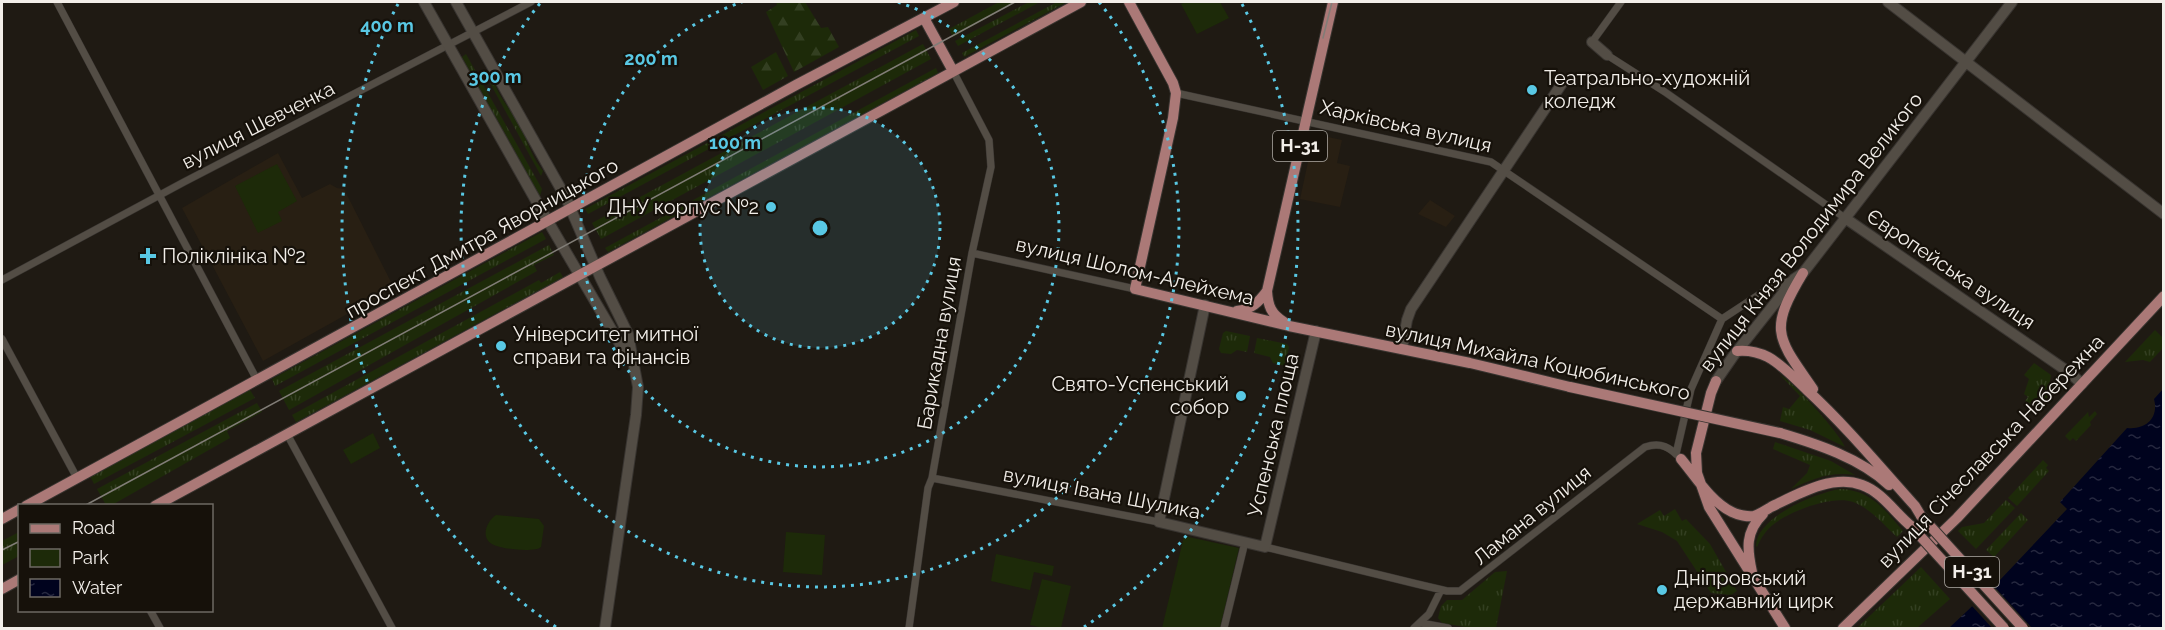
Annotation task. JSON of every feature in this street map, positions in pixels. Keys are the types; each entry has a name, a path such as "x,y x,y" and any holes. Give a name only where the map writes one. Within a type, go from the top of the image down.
{"main road":[{"name":"проспект Дмитра Яворницького","path":"30,504 954,2"},
{"path":"159,504 1081,2"},
{"path":"1129,2 1173,83 1176,93 1173,118 1135,289"},
{"name":"Н-31","path":"1267,291 1333,2"},
{"path":"924,18 953,71"},
{"path":"1799,276 1783,309 1780,333 1790,356 1823,405"},
{"name":"вулиця Шолом-Алейхема","path":"1135,289 1289,326"},
{"path":"1232,311 1249,309 1257,304 1267,291"},
{"path":"1267,291 1270,309 1275,316 1289,326"},
{"name":"вулиця Січеславська Набережна","path":"1843,628 1948,527 2163,296"},
{"name":"вулиця Михайла Коцюбинського","path":"1289,326 1780,433 1841,456"},
{"path":"1737,351 1758,353 1777,363 1823,405 1922,516"},
{"name":"вулиця Князя Володимира Великого","path":"1716,381 1696,453 1697,473 1709,507 1785,628"},
{"path":"1679,457 1687,461 1692,459 1696,453"},
{"name":"Н-31","path":"1841,456 1867,468 1922,516 2023,628"},
{"name":"Н-31","path":"1841,456 1878,486 1911,526 2004,628"},
{"path":"1679,457 1716,500 1732,512 1755,516 1820,486 1849,482 1870,488 1911,526"},
{"path":"1754,581 1747,543 1756,522 1772,507"},
{"path":"2,519 18,510"},
{"path":"2,589 18,580"}],"street":[{"path":"57,2 257,380"},
{"path":"424,2 635,370"},
{"path":"456,2 571,209 595,266 628,334 638,387 634,435 605,628"},
{"name":"вулиця Шевченка","path":"2,280 531,2"},
{"path":"1592,42 1621,2"},
{"path":"1888,2 2163,214"},
{"name":"вулиця Князя Володимира Великого","path":"1716,381 1737,351 1845,218 2013,2"},
{"name":"Європейська вулиця","path":"1592,42 1607,56 1665,92 2043,354 2082,384"},
{"name":"Барикадна вулиця","path":"909,628 928,488 932,478 972,253 991,167 989,140 953,71"},
{"path":"1402,349 1411,309 1563,82"},
{"name":"Харківська вулиця","path":"1176,93 1491,162 1722,319"},
{"name":"вулиця Шолом-Алейхема","path":"972,253 1135,289"},
{"path":"1679,457 1691,390 1722,319 1763,292 1799,276"},
{"path":"1159,522 1205,305"},
{"name":"Успенська площа","path":"1265,547 1316,331"},
{"path":"2,339 77,477"},
{"path":"287,434 392,628"},
{"name":"Ламана вулиця","path":"1441,590 1455,592 1465,589 1645,447 1661,444 1679,457"},
{"name":"вулиця Івана Шулика","path":"932,478 1159,522 1265,547"},
{"name":"Успенська площа","path":"1224,628 1245,542"},
{"path":"1265,547 1441,590 1436,604 1414,628"},
{"path":"151,612 160,628"},
{"path":"1421,623 1448,628"}],"shaded area":[{"path":"1314,134 1342,140 1337,163 1350,166 1340,207 1300,199"},
{"path":"278,153 302,198 330,184 344,189 394,288 263,361 182,208"},
{"path":"1430,200 1455,216 1446,227 1418,214"}],"green space":[{"path":"776,2 805,2 821,28 828,27 839,47 794,72 766,12 777,5"},
{"path":"999,2 1016,2 953,37 949,29"},
{"path":"1029,2 1040,2 958,46 955,41"},
{"path":"1057,2 1067,2 964,57 962,53"},
{"path":"1220,2 1229,18 1197,34 1181,4"},
{"path":"916,30 919,36 588,214 585,209"},
{"path":"923,44 931,59 601,239 592,223"},
{"path":"776,52 788,76 763,90 751,67"},
{"path":"466,54 542,189 540,196 462,57"},
{"path":"936,68 938,73 608,252 605,248"},
{"path":"490,83 495,84 521,127 534,158 543,171 541,176"},
{"path":"277,164 297,201 278,212 282,221 258,233 235,186"},
{"path":"542,232 546,239 275,386 272,379"},
{"path":"549,245 554,255 534,265 537,271 289,410 279,391"},
{"path":"560,272 563,277 296,422 292,415 539,280 541,283"},
{"path":"2155,330 2163,338 2163,348 2150,362 2143,360 2125,362"},
{"path":"1226,331 1250,336 1247,352 1237,350 1231,354 1221,353 1219,349 1223,333"},
{"path":"1257,338 1287,344 1289,347 1285,366 1273,363 1270,357 1254,353"},
{"path":"2034,363 2051,375 2047,398 2037,409 2025,401 2028,397 2024,394 2029,379 2024,375"},
{"path":"1780,375 1816,408 1845,447 1810,430 1780,421 1783,407 1789,409 1800,396"},
{"path":"250,390 255,398 94,484 90,476"},
{"path":"257,403 262,412 227,431 230,438 114,504 105,504 97,489"},
{"path":"2095,411 2097,414 2090,422 2091,425 2076,441 2073,438 2070,441 2065,436 2088,412 2089,417"},
{"path":"373,433 380,448 351,464 343,450"},
{"path":"1775,442 1831,461 1855,475 1838,474 1822,477 1791,489 1807,473 1810,465 1773,449"},
{"path":"2043,460 2048,465 2046,468 2049,471 2017,506 2008,498"},
{"path":"1840,489 1851,490 1869,497 1903,531 1897,537 1877,517 1853,502 1845,500 1823,502 1781,519 1769,529 1756,546 1759,535 1776,516 1803,501"},
{"path":"2006,500 2015,508 1976,549 1958,531 1962,527 1984,523"},
{"path":"1675,509 1682,521 1686,519 1710,544 1737,591 1731,595 1711,593 1677,541 1662,532 1637,524 1660,510 1664,516"},
{"path":"2021,513 2028,520 1994,557 1986,550"},
{"path":"496,515 539,519 544,526 541,547 532,550 517,550 492,544 486,537 486,529"},
{"path":"786,532 825,535 822,575 783,572"},
{"path":"18,533 18,557 2,565 2,541"},
{"path":"1184,536 1239,548 1220,628 1162,628"},
{"path":"996,554 1054,566 1052,576 1034,572 1030,590 991,581"},
{"path":"1921,567 1950,599 1917,628 1857,628"},
{"path":"1507,571 1496,628 1471,628 1442,623 1438,618 1441,606 1447,600 1462,600 1495,572"},
{"path":"1042,579 1071,586 1061,628 1030,625"}],"water":[{"path":"2163,389 2163,628 1949,628 1999,581 2067,509 2060,502 2127,428 2140,427 2150,421 2155,412 2154,399"}],"pier":[{"path":"1992,584 2032,628 1992,628 1971,605"}],"tram line":[{"path":"88,504 1015,2"},
{"path":"1323,38 1332,2"},
{"path":"2,550 18,542"}],"place":[{"name":"Театрально-художній коледж","path":"1532,90"},
{"name":"ДНУ корпус №2","path":"771,207"},
{"name":"Поліклініка №2","path":"148,256"},
{"name":"Університет митної справи та фінансів","path":"501,346"},
{"name":"Свято-Успенський собор","path":"1241,396"},
{"name":"Дніпровський державний цирк","path":"1662,590"}]}
